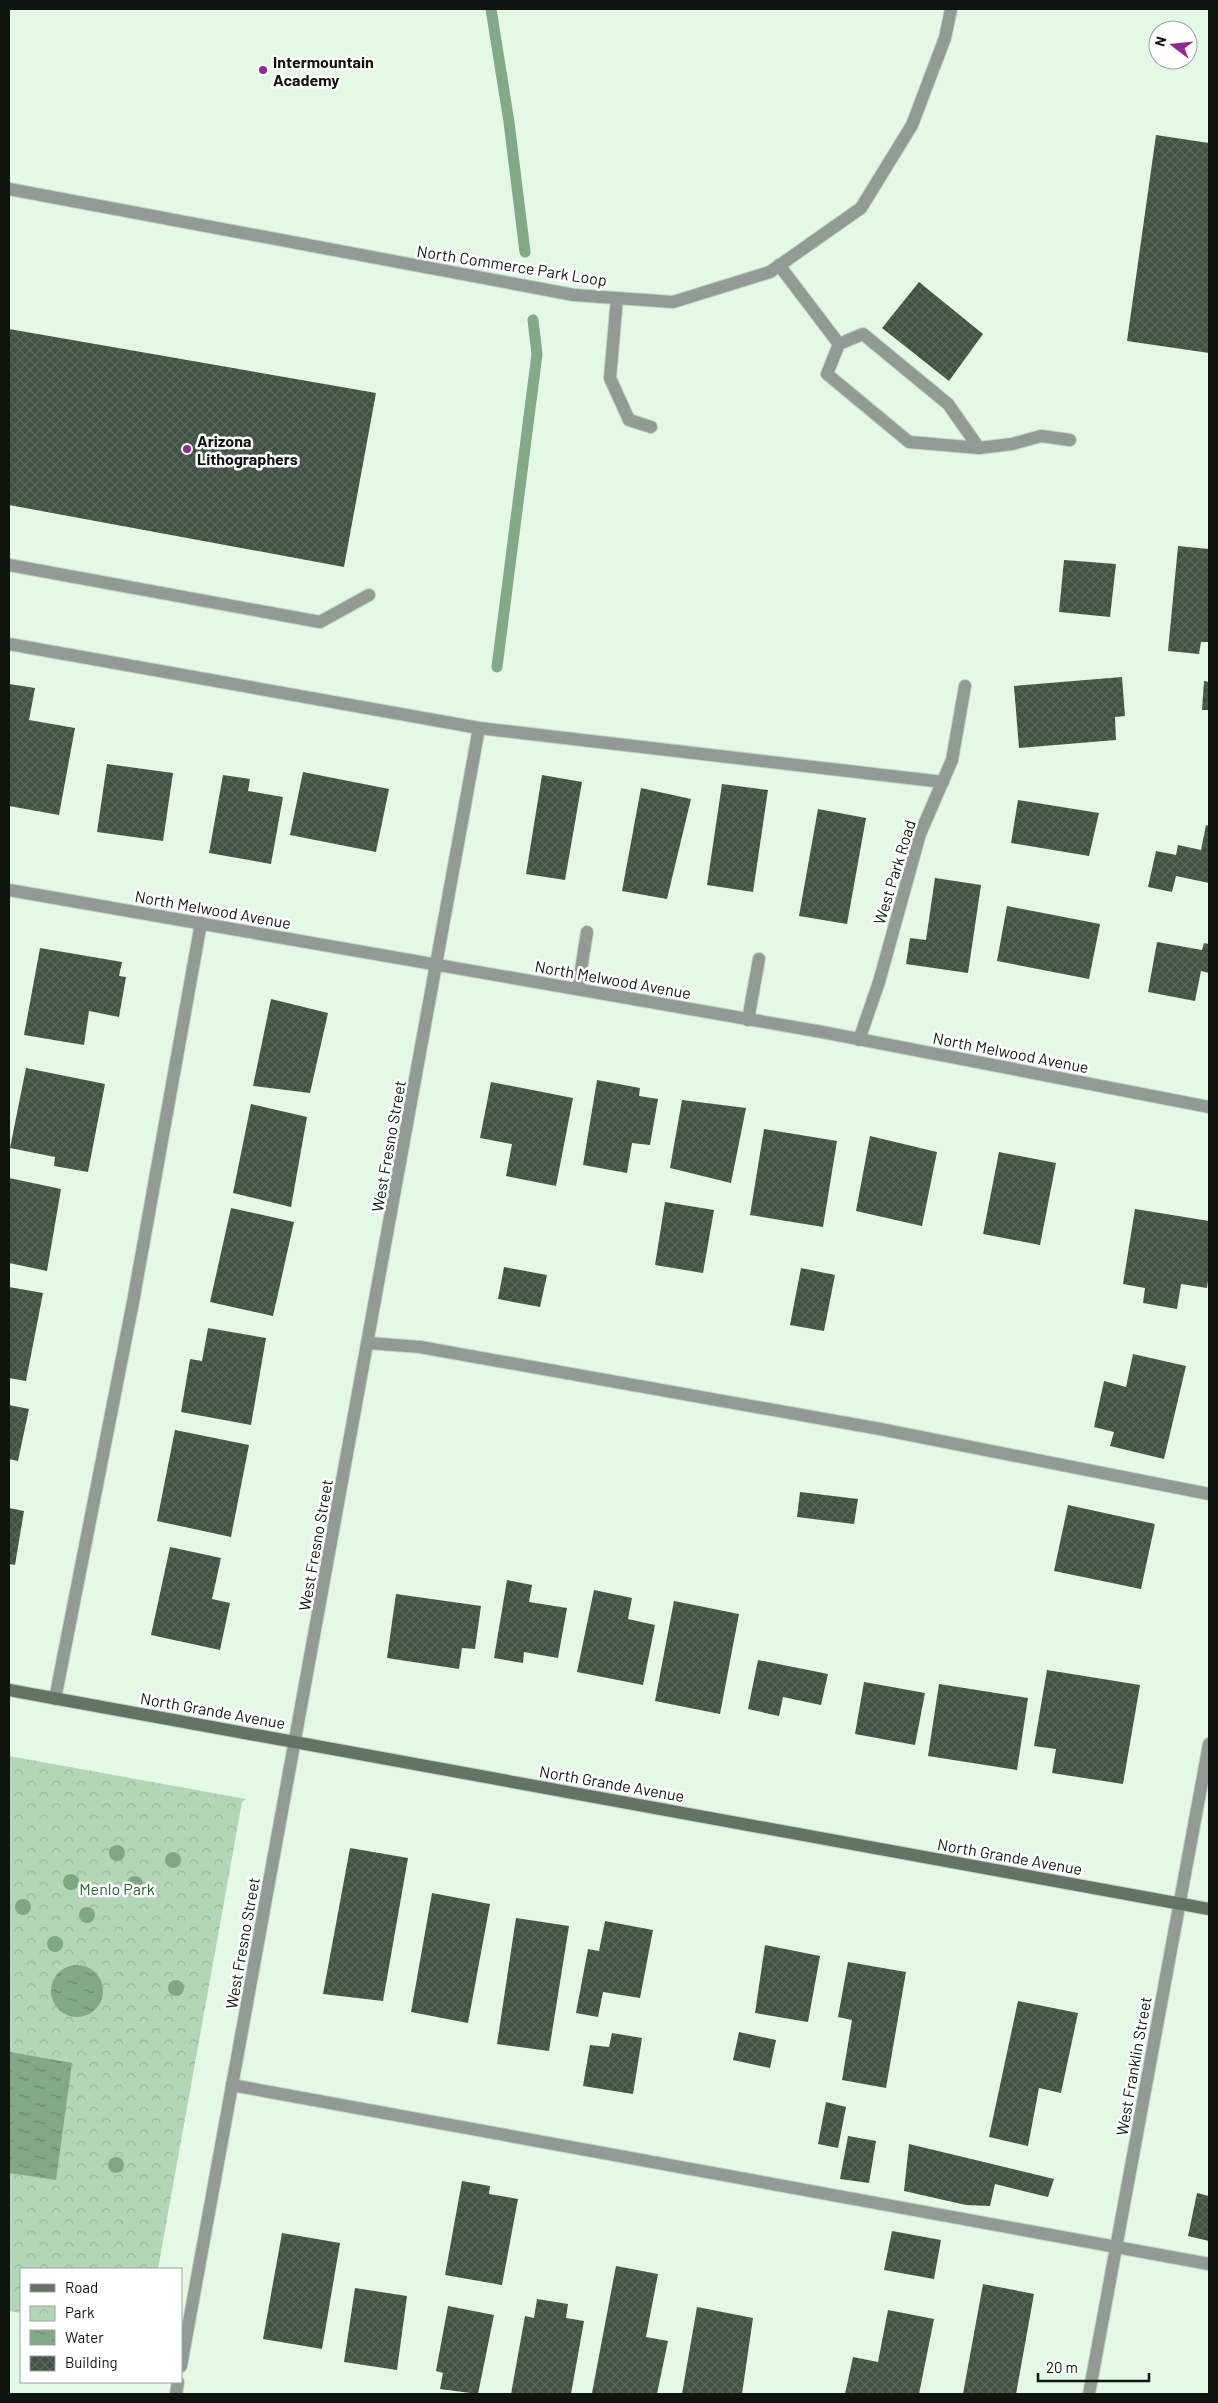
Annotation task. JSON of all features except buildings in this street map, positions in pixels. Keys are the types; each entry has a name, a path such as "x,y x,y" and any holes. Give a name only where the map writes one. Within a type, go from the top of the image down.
{"main road":[{"name":"North Grande Avenue","path":"9,1690 1209,1908"}],"street":[{"name":"North Commerce Park Loop","path":"9,189 574,295 673,302 770,272 861,208 912,125 945,38 951,9"},
{"path":"778,266 839,344"},
{"path":"617,298 610,378 629,420 651,427"},
{"path":"979,448 948,404 863,334 839,344 828,374 909,442 979,448 1012,444 1041,436 1070,440"},
{"path":"9,565 320,622 369,595"},
{"path":"9,644 479,728 943,782"},
{"name":"West Park Road","path":"859,1040 879,982 920,834 952,760 965,686"},
{"name":"West Fresno Street","path":"182,2360 479,728"},
{"name":"North Melwood Avenue","path":"9,890 578,989 859,1040 1209,1107"},
{"path":"55,1699 133,1302 201,923"},
{"path":"578,989 587,932"},
{"path":"748,1020 758,959"},
{"path":"368,1343 420,1347 880,1428 1209,1494"},
{"name":"West Franklin Street","path":"1089,2394 1209,1744"},
{"path":"232,2085 1209,2264"}],"green space":[{"name":"Menlo Park","path":"9,1756 246,1799 242,1802 158,2268 20,2268 20,2313 9,2311"}],"water":[{"path":"77,1965 87,1967 95,1973 101,1981 103,1991 101,2001 95,2009 87,2015 77,2017 67,2015 59,2009 53,2001 51,1991 53,1981 59,1973 67,1967"},
{"path":"10,2052 72,2063 56,2180 9,2173"}],"waterway":[{"path":"491,9 509,122 525,252"},
{"path":"497,667 537,354 533,320"}],"place":[{"name":"Intermountain Academy","path":"263,70"},
{"name":"Arizona Lithographers","path":"187,449"}]}
